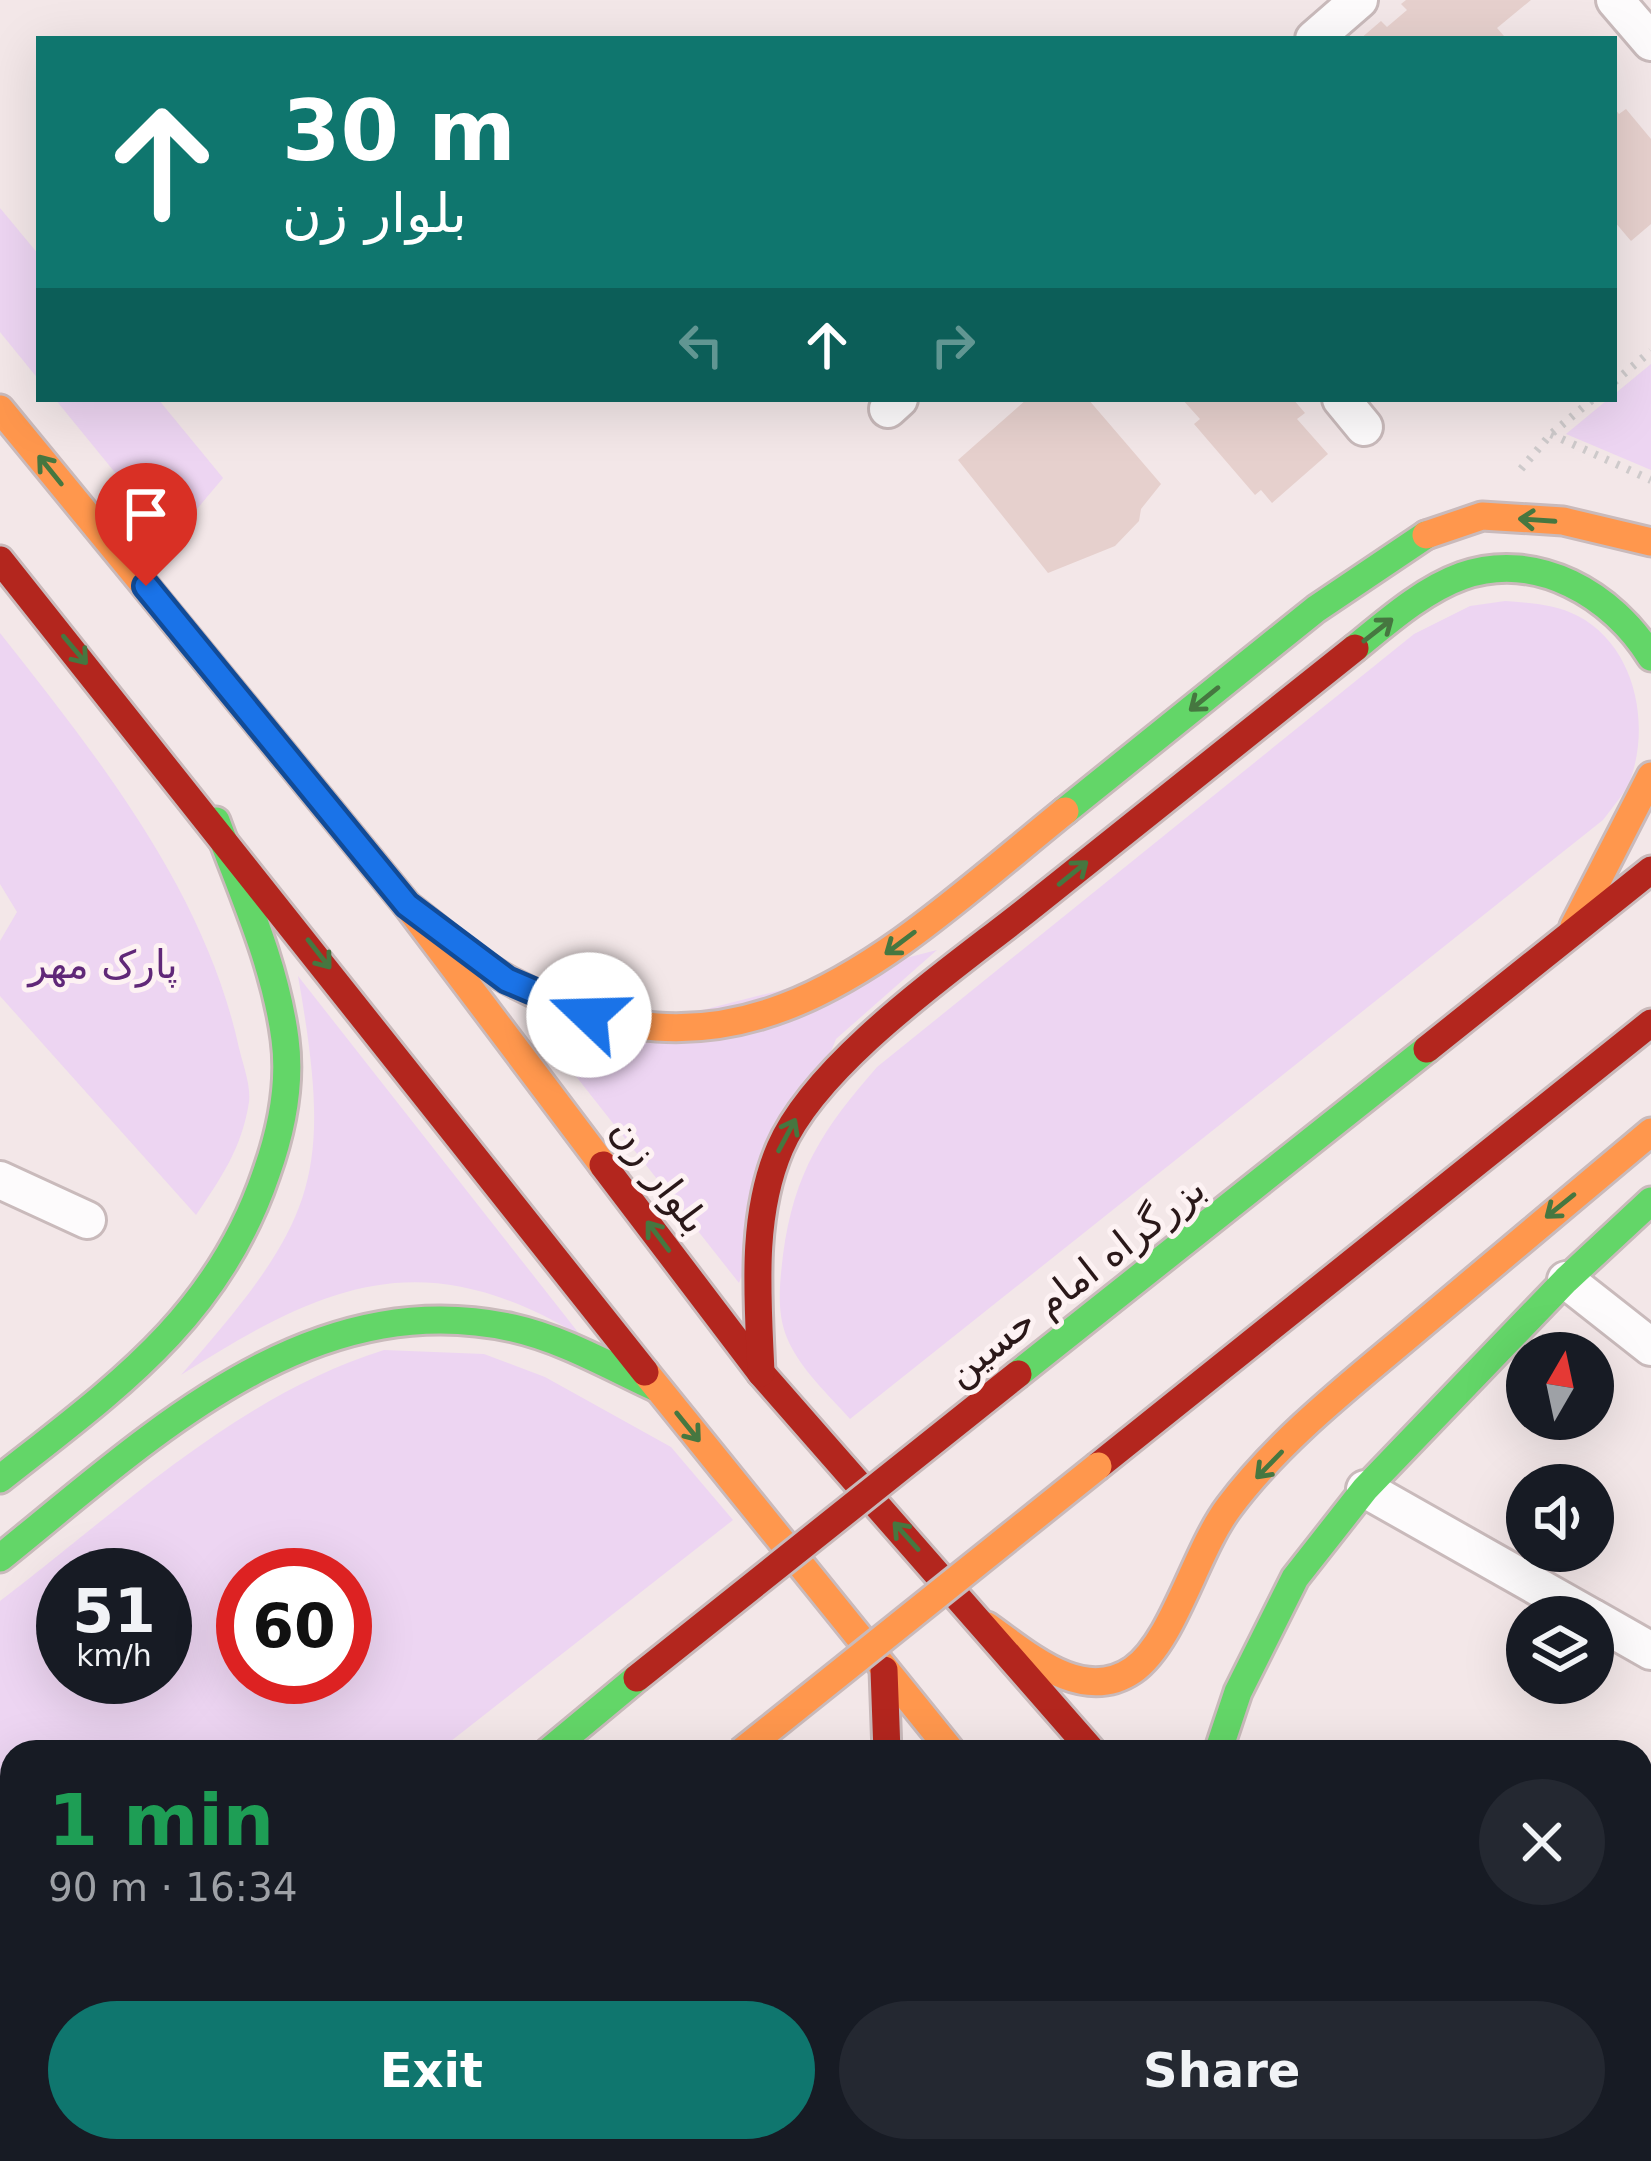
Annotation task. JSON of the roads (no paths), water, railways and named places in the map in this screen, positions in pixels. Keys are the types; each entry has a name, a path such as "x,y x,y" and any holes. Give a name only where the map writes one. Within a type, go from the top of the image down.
{"main road":[{"name":"بلوار زن","path":"0,409 407,905 761,1373 1083,1740"},
{"path":"407,905 507,980 579,1012 667,1029 724,1028 783,1013 847,982 905,940 1371,567 1420,537 1482,516 1563,521 1651,542"},
{"path":"0,560 216,821 657,1388 942,1740"},
{"path":"761,1373 760,1226 781,1145 836,1070 959,964 1388,621 1465,575 1505,568 1548,574 1584,587 1620,615 1651,657"},
{"path":"1567,939 1639,808 1651,776"},
{"path":"0,1479 149,1360 209,1298 257,1212 287,1076 284,1036 216,821"},
{"name":"بزرگراه امام حسین","path":"562,1740 1651,870"},
{"path":"756,1740 1651,1023"},
{"path":"987,1626 1051,1671 1091,1683 1131,1672 1161,1642 1190,1570 1229,1506 1310,1422 1527,1232 1651,1132"},
{"path":"1222,1740 1238,1692 1295,1578 1365,1489 1566,1280 1651,1201"},
{"path":"0,1558 216,1388 286,1349 348,1328 448,1317 515,1329 657,1388"},
{"path":"884,1670 887,1740"}],"street":[{"path":"1317,36 1359,0"},
{"path":"0,1180 87,1220"},
{"path":"1566,1280 1651,1347"},
{"path":"1365,1489 1553,1596"},
{"path":"1614,1630 1651,1651"}],"park label":[{"name":"پارک مهر","path":"103,964"}]}
